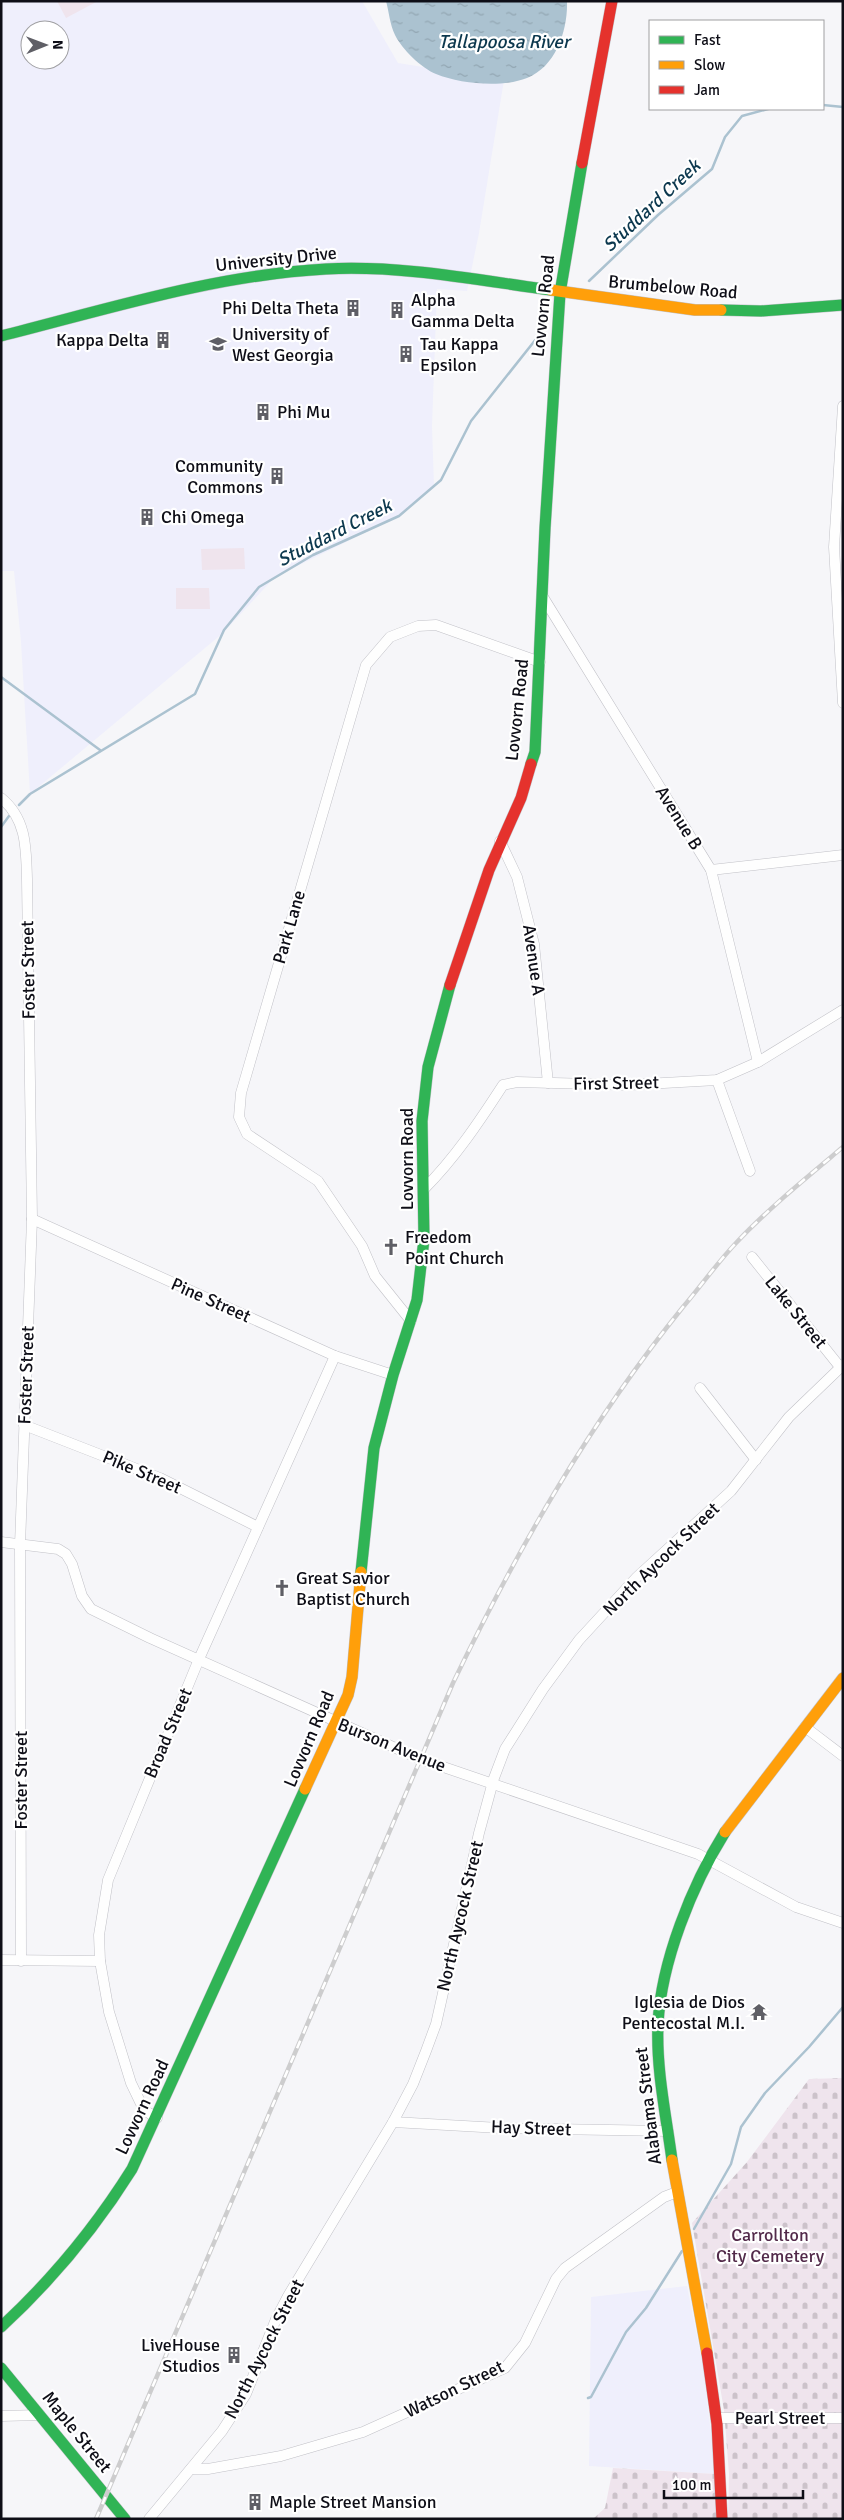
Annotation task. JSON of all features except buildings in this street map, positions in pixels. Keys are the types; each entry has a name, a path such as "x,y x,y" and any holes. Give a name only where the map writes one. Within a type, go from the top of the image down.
{"street":[{"name":"Lovvorn Road","path":"1,2327 63,2267 89,2236 132,2169 337,1722 352,1677 367,1498 374,1448 393,1375 417,1300 424,1239 422,1121 428,1067 448,987 500,841 521,798 535,752 545,528 560,293 590,114 612,1"},
{"name":"University Drive","path":"1,336 219,281 326,269 387,269 560,293"},
{"name":"Brumbelow Road","path":"560,293 695,310 761,311 843,305"},
{"path":"843,406 834,547 843,703"},
{"name":"Avenue B","path":"543,597 711,870 758,1062"},
{"name":"Park Lane","path":"411,1321 375,1276 362,1246 318,1181 247,1134 239,1117 241,1093 366,665 390,637 418,626 436,625 540,662"},
{"name":"Foster Street","path":"1,798 20,821 26,839 32,1219 20,1545 22,1960"},
{"name":"Avenue A","path":"500,841 517,877 534,944 548,1083"},
{"path":"711,870 843,855"},
{"name":"First Street","path":"424,1189 443,1170 467,1139 503,1085 517,1082 628,1085 717,1080 758,1062 843,1010"},
{"path":"717,1080 750,1171"},
{"name":"Pine Street","path":"32,1219 336,1356 393,1375"},
{"name":"Lake Street","path":"752,1257 842,1366"},
{"name":"Broad Street","path":"157,2118 144,2110 131,2083 109,2012 100,1961 100,1935 108,1880 199,1659 336,1356"},
{"name":"North Aycock Street","path":"149,2519 222,2431 246,2394 276,2319 288,2296 393,2122 413,2084 436,2024 469,1871 492,1785 504,1749 543,1689 579,1640 637,1577 731,1491 790,1417 842,1366"},
{"path":"700,1388 756,1460"},
{"name":"Pike Street","path":"24,1425 160,1478 258,1526"},
{"name":"Burson Avenue","path":"1,1542 58,1548 66,1554 72,1564 82,1596 91,1609 337,1722 420,1759 682,1848 796,1907 843,1923"},
{"name":"Alabama Street","path":"722,2519 723,2478 717,2418 668,2132 658,2039 660,1999 675,1947 710,1861 731,1822 843,1678"},
{"path":"805,1727 843,1756"},
{"path":"1,1960 100,1961"},
{"name":"Hay Street","path":"393,2122 500,2128 668,2132"},
{"name":"Watson Street","path":"191,2469 208,2469 281,2456 362,2432 505,2368 525,2342 556,2280 566,2268 664,2197 677,2192"},
{"name":"Maple Street","path":"1,2368 125,2519"},
{"path":"1,2416 40,2415"},
{"name":"Pearl Street","path":"717,2418 843,2418"}],"shaded area":[{"name":"University of West Georgia","path":"1,1 362,1 398,63 504,80 479,233 467,291 437,289 432,426 434,486 399,516 275,577 223,633 30,794 21,642 14,571 1,571"},
{"path":"687,2286 703,2367 716,2474 589,2466 591,2297"}],"green space":[{"path":"57,1 98,1 66,18"},
{"path":"244,548 245,569 202,570 201,549"},
{"path":"176,588 209,588 210,609 176,609"},
{"name":"Carrollton City Cemetery","path":"843,2078 843,2518 728,2519 729,2474 724,2410 692,2223 747,2162 809,2079"},
{"path":"613,2468 716,2474 716,2519 593,2519 605,2508"}],"water":[{"name":"Tallapoosa River","path":"386,1 567,1 567,12 558,46 546,65 537,73 517,81 482,84 436,74 412,58 395,35"}],"waterway":[{"name":"Studdard Creek","path":"824,105 843,107"},
{"name":"Studdard Creek","path":"589,281 658,215 712,169 725,137 742,116 764,110"},
{"name":"Studdard Creek","path":"19,805 30,794 195,694 224,630 259,587 313,555 399,516 441,480 471,421 544,329"},
{"path":"1,677 100,750"},
{"name":"Studdard Creek","path":"1,827 9,816"},
{"path":"694,2229 731,2164 741,2127 765,2093 809,2047 843,2007"},
{"path":"588,2398 591,2397 626,2332 646,2308 682,2251"}],"railway":[{"path":"96,2519 453,1683 477,1633 529,1536 586,1441 617,1396 649,1351 722,1258 761,1218 843,1147"}],"traffic: fast":[{"path":"531,764 535,752 545,528 560,293 582,163"},
{"path":"1,336 162,295 243,278 285,272 354,268 382,269 411,271 551,290"},
{"path":"721,310 761,311 843,305"},
{"path":"361,1572 374,1448 393,1375 417,1300 424,1239 422,1121 428,1067 450,985"},
{"path":"1,2327 38,2291 72,2253 132,2169 305,1789"},
{"path":"672,2160 658,2058 660,2000 665,1975 680,1925 701,1876 725,1832"},
{"path":"1,2368 125,2519"}],"traffic: slow":[{"path":"551,290 695,310 721,310"},
{"path":"305,1789 348,1695 352,1677 361,1572"},
{"path":"725,1832 843,1678"},
{"path":"672,2160 707,2353"}],"traffic: jam":[{"path":"582,163 612,1"},
{"path":"450,985 489,870 521,798 531,764"},
{"path":"707,2353 717,2424 722,2519"}],"place":[{"name":"Phi Delta Theta","path":"353,308"},
{"name":"Alpha Gamma Delta","path":"397,310"},
{"name":"Kappa Delta","path":"163,340"},
{"name":"University of West Georgia","path":"218,344"},
{"name":"Tau Kappa Epsilon","path":"406,354"},
{"name":"Phi Mu","path":"263,412"},
{"name":"Community Commons","path":"277,476"},
{"name":"Chi Omega","path":"147,517"},
{"name":"Freedom Point Church","path":"391,1247"},
{"name":"Great Savior Baptist Church","path":"282,1588"},
{"name":"Iglesia de Dios Pentecostal M.I.","path":"759,2012"},
{"name":"LiveHouse Studios","path":"234,2355"},
{"name":"Maple Street Mansion","path":"255,2502"}]}
